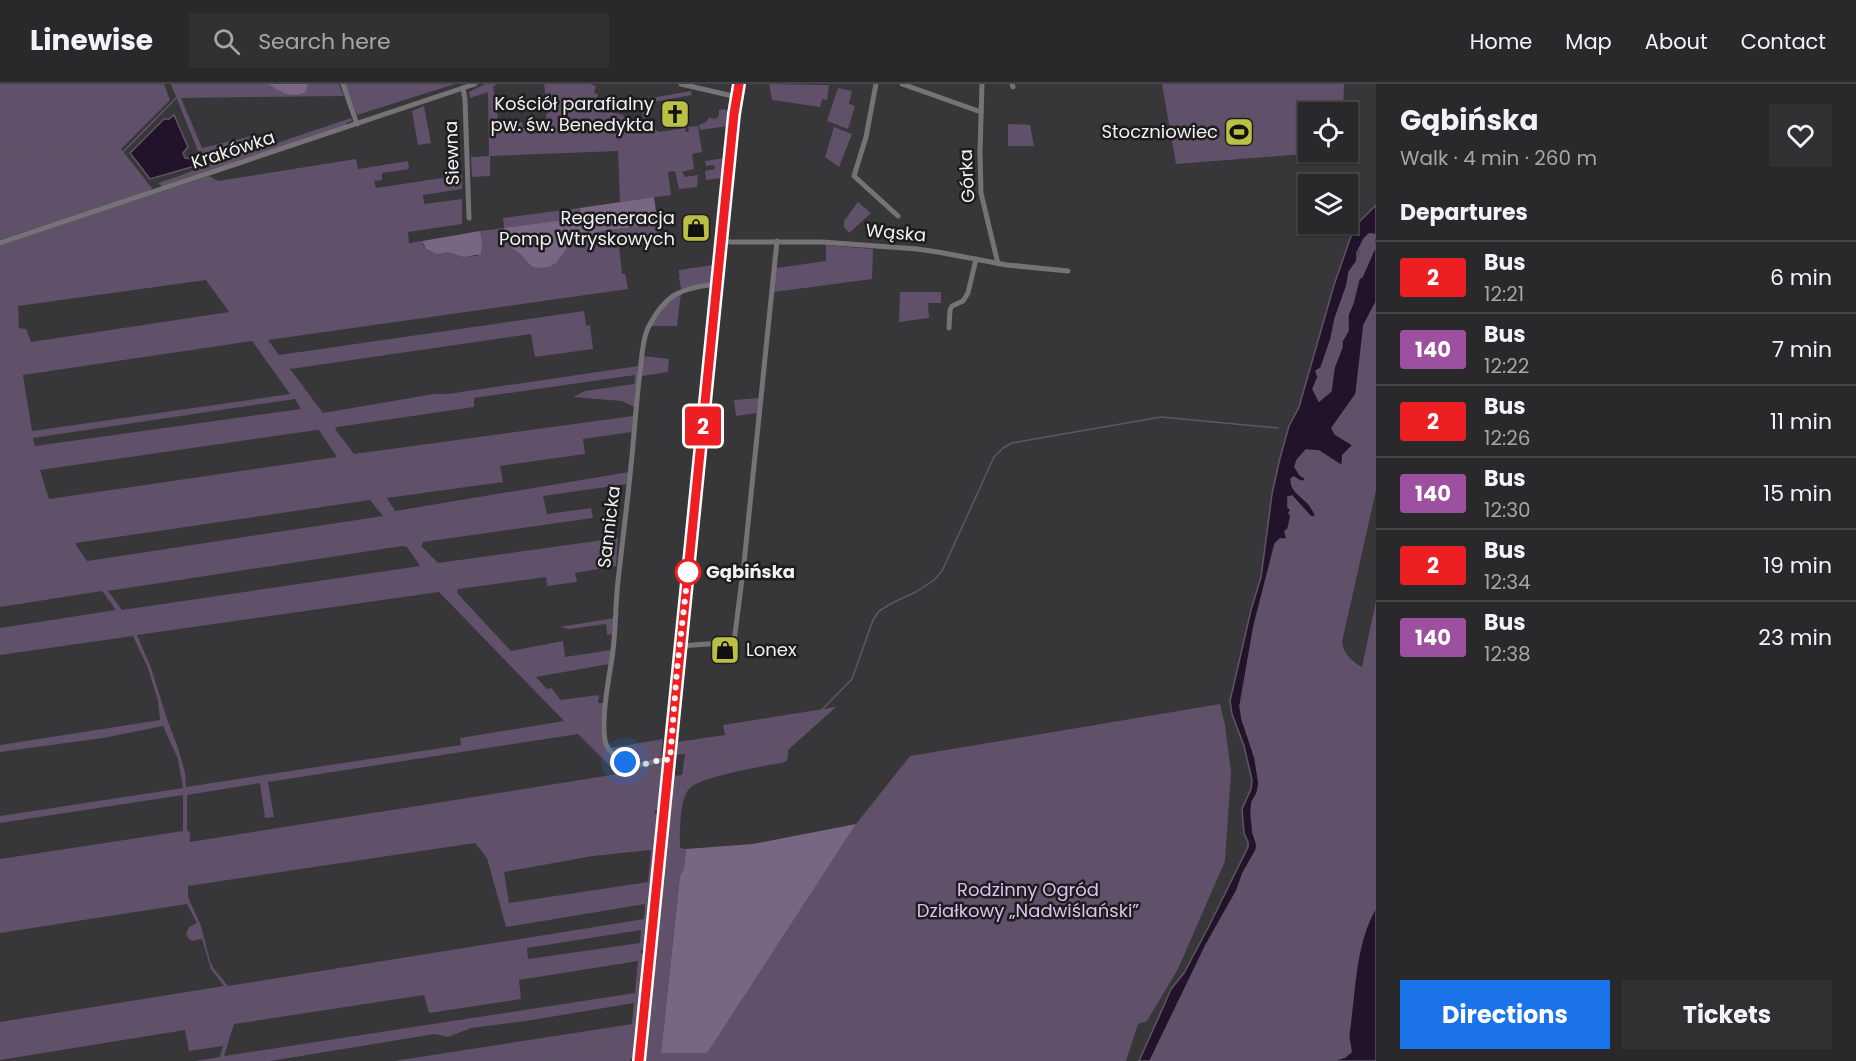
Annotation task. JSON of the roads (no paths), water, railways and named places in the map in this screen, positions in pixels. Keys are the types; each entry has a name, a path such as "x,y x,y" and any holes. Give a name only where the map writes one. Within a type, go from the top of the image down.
{"main road":[{"path":"639,1061 721,242 739,84"}],"street":[{"path":"343,84 357,124"},
{"name":"Krakówka","path":"0,243 475,84"},
{"path":"681,84 737,97"},
{"path":"876,84 866,137 854,176 898,216"},
{"path":"902,84 981,111"},
{"name":"Górka","path":"982,84 980,163 982,200 998,264"},
{"name":"Siewna","path":"463,88 469,218"},
{"path":"680,646 734,642 777,241"},
{"name":"Wąska","path":"721,242 837,243 917,249 998,264 1068,272"},
{"path":"949,328 950,310 952,306 963,302 968,293 976,259"},
{"name":"Sannicka","path":"670,760 661,759 633,766 608,748 604,729 607,688 645,337 656,314 670,297 681,291 717,284"}],"waterway":[{"path":"69,84 147,189"},
{"path":"172,84 177,96"},
{"path":"0,154 120,153 177,97 205,166 180,177"},
{"path":"0,235 147,188"},
{"path":"154,197 410,542"},
{"path":"652,1042 676,782 783,744 811,721 852,679 873,620 879,611 916,592 934,580 942,571 994,457 1003,448 1012,443 1161,417 1278,428"},
{"path":"415,548 457,603 476,622"},
{"path":"480,627 617,764 627,771 662,781"},
{"path":"539,1061 633,1045"}],"place":[{"name":"Kościół parafialny pw. św. Benedykta","path":"675,114"},
{"name":"Stoczniowiec","path":"1239,132"},
{"name":"Regeneracja Pomp Wtryskowych","path":"696,228"},
{"name":"Gąbińska","path":"688,572"},
{"name":"Lonex","path":"725,650"}],"park label":[{"name":"Rodzinny Ogród Działkowy „Nadwiślański”","path":"1028,900"}]}
